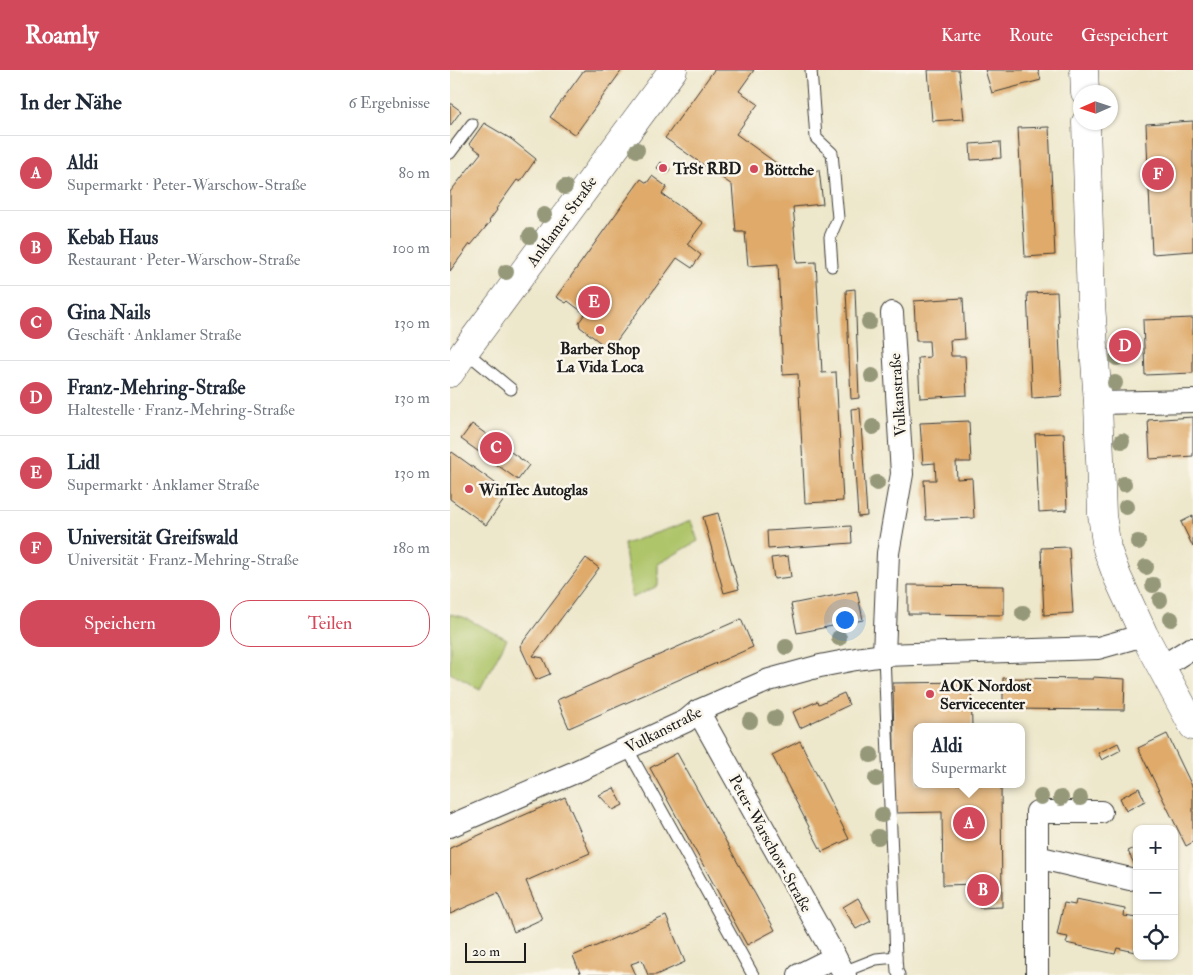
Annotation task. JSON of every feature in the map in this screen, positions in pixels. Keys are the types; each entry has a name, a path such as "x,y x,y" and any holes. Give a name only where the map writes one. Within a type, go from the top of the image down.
{"street":[{"name":"Anklamer Straße","path":"450,373 457,346 673,70"},
{"path":"1084,70 1085,85"},
{"path":"1086,130 1091,304 1098,403 1102,515 1108,549 1117,576 1144,636 1193,726"},
{"name":"Vulkanstraße","path":"884,655 888,553 902,474 892,313"},
{"path":"1098,403 1193,400"},
{"name":"Vulkanstraße","path":"450,826 686,722 698,711 769,680 820,666 884,655 1098,648 1144,636"},
{"path":"1160,668 1193,649"},
{"name":"Peter-Warschow-Straße","path":"698,711 841,968"},
{"path":"1038,975 1037,812 1100,812"},
{"path":"1037,857 1130,879"},
{"path":"799,975 841,968"}],"lane":[{"path":"811,70 816,138 832,154 838,218 830,237 832,266"},
{"path":"450,153 472,124"},
{"path":"457,346 511,389"},
{"path":"884,655 896,957 899,975"},
{"path":"627,748 752,975"},
{"path":"841,968 876,959 896,957"}],"green space":[{"path":"691,521 698,541 658,564 658,586 632,598 624,544"},
{"path":"450,614 463,617 507,639 480,689 450,673"}],"building":[{"path":"584,70 622,70 575,135 550,117"},
{"path":"714,70 754,70 739,91 758,104 736,134 790,173 819,170 823,204 793,207 794,227 797,263 816,262 822,373 836,372 843,501 805,503 798,374 783,375 778,264 748,266 745,232 736,232 732,185 665,138"},
{"path":"928,70 959,70 964,119 932,121"},
{"path":"985,70 1038,70 1041,80 992,93"},
{"path":"450,103 461,111 450,126"},
{"path":"1193,121 1193,251 1152,254 1146,124"},
{"path":"484,123 511,139 536,159 520,182 517,180 496,209 490,222 470,244 450,271 450,192 481,153 469,144"},
{"path":"1049,127 1055,255 1025,257 1018,128"},
{"path":"1000,142 1001,158 971,160 970,144"},
{"name":"TrSt RBD","path":"661,162 670,169 666,174 657,168"},
{"path":"652,176 667,187 662,194 703,223 687,244 701,255 692,268 677,258 610,350 580,327 579,322 585,314 568,301 566,303 556,297 641,179 647,183"},
{"path":"855,289 859,398 851,399 846,290"},
{"path":"1057,292 1062,396 1032,398 1027,293"},
{"path":"963,298 965,339 950,340 951,356 965,356 967,395 920,398 918,358 930,357 929,341 916,341 914,301"},
{"path":"1193,318 1193,373 1145,375 1143,320"},
{"path":"860,408 867,516 858,517 851,409"},
{"path":"1193,417 1193,456 1150,459 1148,420"},
{"path":"969,421 971,462 956,462 957,479 972,478 974,518 926,520 924,480 936,480 935,463 923,464 920,423"},
{"path":"472,424 529,465 518,480 461,439"},
{"path":"1064,433 1067,510 1039,512 1035,434"},
{"path":"452,452 509,493 486,525 450,499 450,455"},
{"path":"718,513 739,589 724,593 703,517"},
{"path":"1193,516 1193,547 1181,522"},
{"path":"851,526 852,543 768,549 767,531"},
{"path":"1069,547 1073,613 1044,615 1041,548"},
{"path":"788,556 791,577 774,579 771,558"},
{"path":"586,558 599,568 533,656 543,658 550,674 536,680 520,646"},
{"path":"908,585 1004,586 1004,615 908,614"},
{"path":"857,591 863,620 797,633 791,604"},
{"path":"741,619 753,647 569,728 557,700"},
{"path":"1093,677 1125,679 1124,710 1003,709 1003,678 1093,679"},
{"path":"971,682 972,723 913,723 913,788 1001,788 1002,907 979,908 979,884 943,885 942,812 895,813 893,683"},
{"path":"844,693 849,705 800,728 793,712 818,701 819,704"},
{"path":"1167,734 1193,788 1193,842 1186,846 1178,830 1178,825 1176,825 1138,748"},
{"path":"800,741 849,839 822,852 772,755"},
{"path":"1118,743 1121,750 1102,760 1098,753"},
{"path":"677,753 775,930 747,945 650,768"},
{"path":"614,788 623,805 613,810 599,795"},
{"path":"1139,788 1145,801 1126,811 1120,798"},
{"path":"565,797 590,853 526,881 542,919 514,932 498,893 450,914 450,848"},
{"path":"1133,849 1133,862 1128,851"},
{"path":"858,898 871,921 856,929 843,907"},
{"path":"1076,899 1125,909 1124,916 1133,917 1133,952 1117,948 1115,954 1066,943 1068,937 1057,935 1064,903 1075,905"},
{"path":"666,916 685,962 656,975 648,975 642,960 631,964 636,975 581,975 573,956"}],"place":[{"name":"TrSt RBD","path":"663,168"},
{"name":"Böttche","path":"754,169"},
{"name":"Universität Greifswald","path":"1158,174"},
{"name":"Lidl","path":"594,302"},
{"name":"Barber Shop La Vida Loca","path":"600,330"},
{"name":"Franz-Mehring-Straße","path":"1125,346"},
{"name":"Gina Nails","path":"496,448"},
{"name":"WinTec Autoglas","path":"469,489"},
{"name":"AOK Nordost Servicecenter","path":"930,694"},
{"name":"Aldi","path":"969,823"},
{"name":"Kebab Haus","path":"983,890"}]}
